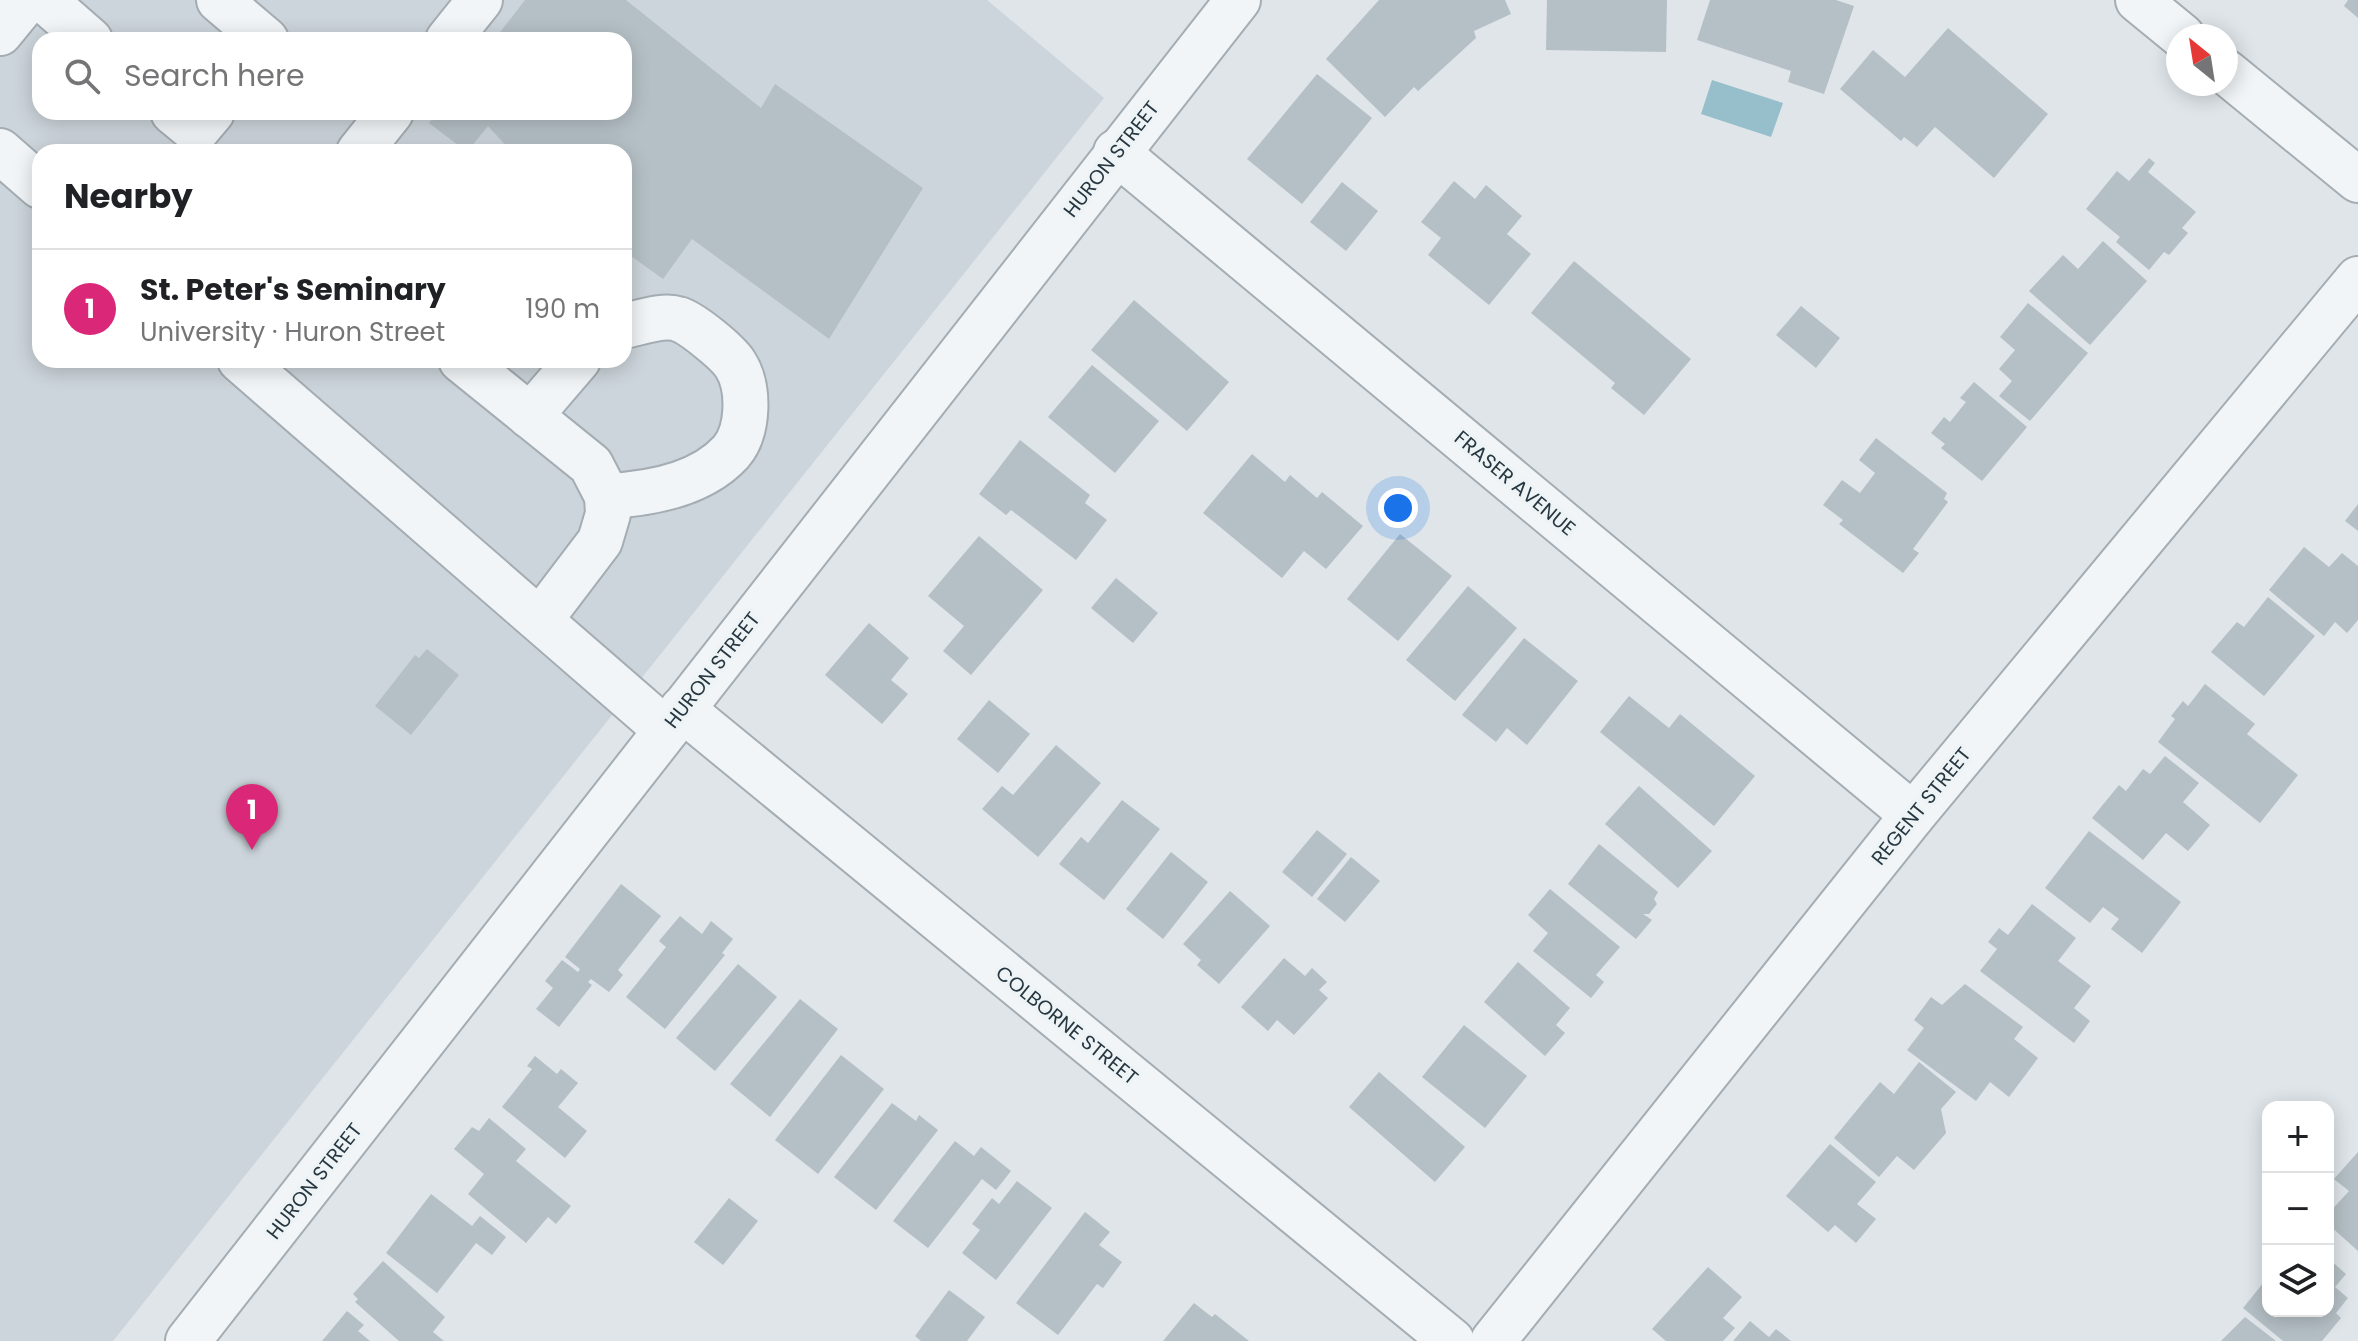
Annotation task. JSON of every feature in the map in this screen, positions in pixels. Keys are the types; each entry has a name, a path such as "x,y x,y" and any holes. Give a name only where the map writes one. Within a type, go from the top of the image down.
{"street":[{"path":"0,33 27,0"},
{"path":"44,0 81,32"},
{"path":"219,0 257,32"},
{"path":"454,32 480,0"},
{"name":"HURON STREET","path":"188,1341 1238,0"},
{"path":"2138,0 2167,24"},
{"path":"2238,82 2358,180"},
{"path":"183,120 196,131 205,120"},
{"path":"365,144 385,120"},
{"path":"0,151 32,179"},
{"name":"FRASER AVENUE","path":"1116,152 1913,815"},
{"name":"REGENT STREET","path":"1493,1341 1913,815 2358,279"},
{"path":"607,496 638,494 688,481 731,451 744,425 745,397 736,365 701,332 677,318 632,325"},
{"name":"COLBORNE STREET","path":"249,368 540,620 674,720 1452,1341"},
{"path":"471,368 591,465 607,496 608,514 600,541 540,620"},
{"path":"530,416 571,368"}],"shaded area":[{"path":"0,0 987,0 1104,98 113,1341 0,1341"}],"water":[{"path":"1712,80 1783,103 1771,137 1701,114"}],"building":[{"path":"525,0 626,0 761,108 775,84 923,188 829,339 692,239 663,279 632,257 632,144 504,144 488,126 473,144 457,144 429,123 431,120 632,120 632,32 500,32"},
{"path":"1379,0 1505,0 1511,14 1474,31 1476,38 1418,91 1414,87 1385,117 1326,59"},
{"path":"1547,0 1667,0 1666,52 1546,50"},
{"path":"1710,0 1836,0 1854,6 1824,94 1788,82 1791,71 1697,40"},
{"path":"2348,0 2358,0 2358,18 2344,6"},
{"path":"1948,28 2048,114 1994,178 1935,127 1917,147 1904,137 1901,141 1840,89 1873,50 1905,77"},
{"path":"1317,74 1372,118 1302,204 1247,159"},
{"path":"2149,158 2155,163 2148,172 2196,212 2182,228 2188,233 2169,255 2164,252 2149,270 2116,242 2120,237 2086,209 2117,171 2129,181"},
{"path":"1454,181 1475,199 1486,185 1522,216 1507,234 1531,254 1489,305 1428,255 1441,238 1421,222"},
{"path":"1342,182 1378,211 1346,251 1310,222"},
{"path":"2103,241 2147,281 2090,345 2029,291 2063,255 2078,269"},
{"path":"1574,261 1691,359 1644,415 1611,388 1615,383 1531,313"},
{"path":"1134,300 1229,382 1187,431 1091,350"},
{"path":"2028,303 2088,353 2030,421 1999,396 2012,381 1999,369 2015,350 2000,337"},
{"path":"1801,306 1840,338 1816,368 1776,335"},
{"path":"1092,365 1159,421 1115,473 1048,417"},
{"path":"1974,382 2027,427 1982,481 1941,448 1945,444 1931,433 1944,417 1950,422 1966,402 1960,398"},
{"path":"1876,438 1947,493 1944,499 1948,502 1913,549 1919,553 1903,573 1839,524 1843,520 1823,505 1842,480 1860,493 1875,473 1859,460"},
{"path":"1020,440 1090,495 1085,503 1107,520 1076,560 1011,510 1006,515 979,494"},
{"path":"1252,454 1285,482 1290,475 1317,498 1322,492 1363,526 1326,569 1304,551 1282,578 1203,513"},
{"path":"2358,504 2358,531 2345,521"},
{"path":"1400,534 1452,576 1398,641 1347,599"},
{"path":"979,536 1043,590 971,675 943,651 964,626 928,596"},
{"path":"2304,547 2329,567 2342,553 2358,566 2358,620 2347,633 2335,622 2324,636 2269,590"},
{"path":"1116,578 1158,613 1133,643 1091,608"},
{"path":"1468,586 1517,628 1455,701 1406,660"},
{"path":"2268,597 2315,636 2264,696 2211,652 2237,622 2244,627"},
{"path":"869,623 909,658 891,680 908,694 882,724 825,675"},
{"path":"1524,638 1578,681 1527,745 1507,728 1496,742 1462,715"},
{"path":"427,649 459,675 411,735 375,706 415,655 419,658"},
{"path":"2205,684 2255,724 2247,734 2298,775 2260,823 2158,742 2175,719 2171,716 2183,701 2188,706"},
{"path":"1629,696 1669,728 1680,714 1755,776 1714,826 1600,732"},
{"path":"989,700 1030,734 998,773 957,739"},
{"path":"1056,745 1101,783 1038,857 982,809 1002,786 1013,795"},
{"path":"2165,756 2199,783 2183,802 2210,825 2188,851 2166,833 2143,860 2092,818 2119,785 2126,791 2143,769 2150,774"},
{"path":"1639,786 1712,851 1678,888 1605,824"},
{"path":"1122,800 1160,829 1104,900 1059,864 1081,837 1088,843"},
{"path":"1317,830 1347,854 1312,897 1282,872"},
{"path":"2089,831 2181,902 2142,953 2111,929 2119,919 2103,907 2090,923 2045,888"},
{"path":"1599,844 1658,892 1654,899 1657,904 1649,914 1643,914 1652,920 1636,939 1568,884"},
{"path":"1171,852 1208,882 1163,939 1126,909"},
{"path":"1351,857 1380,881 1345,922 1317,899"},
{"path":"621,884 661,916 618,970 623,975 609,992 591,979 588,982 592,985 559,1027 536,1009 553,988 545,981 562,960 578,972 580,969 565,957"},
{"path":"1550,889 1620,947 1596,975 1604,982 1591,998 1533,951 1548,933 1528,915"},
{"path":"1230,891 1270,926 1219,984 1197,965 1201,960 1183,944"},
{"path":"2032,904 2076,938 2058,961 2091,986 2074,1008 2090,1021 2074,1043 1980,971 1997,949 1988,942 1999,928 2008,935"},
{"path":"680,916 702,934 711,921 733,939 722,953 725,955 665,1029 626,997 666,947 659,941"},
{"path":"1284,958 1305,976 1312,968 1327,982 1319,990 1328,998 1294,1035 1277,1020 1268,1031 1241,1007"},
{"path":"1518,962 1570,1008 1556,1025 1565,1033 1545,1056 1484,1002"},
{"path":"738,964 777,997 715,1071 676,1038"},
{"path":"1965,984 2023,1027 2014,1039 2038,1058 2009,1097 1990,1082 1976,1101 1907,1050 1924,1028 1914,1020 1931,997 1942,1005"},
{"path":"800,999 838,1029 770,1117 730,1084"},
{"path":"1464,1025 1527,1076 1485,1128 1422,1077"},
{"path":"841,1055 884,1089 818,1174 775,1140"},
{"path":"535,1056 557,1074 561,1069 578,1083 558,1107 587,1131 565,1158 502,1107 532,1069 527,1066"},
{"path":"1919,1062 1956,1092 1941,1109 1946,1133 1914,1170 1897,1156 1879,1177 1834,1138 1880,1082 1894,1094"},
{"path":"1379,1072 1465,1147 1435,1182 1349,1107"},
{"path":"892,1103 916,1121 919,1115 938,1130 876,1210 834,1177"},
{"path":"489,1118 526,1149 516,1161 571,1206 556,1224 548,1217 526,1243 468,1194 484,1174 454,1149 472,1127 479,1131"},
{"path":"955,1141 974,1156 981,1147 1011,1171 996,1190 982,1179 928,1248 893,1221"},
{"path":"1830,1144 1876,1182 1857,1204 1876,1219 1856,1243 1835,1225 1828,1232 1786,1196"},
{"path":"2358,1152 2358,1251 2334,1229 2334,1207 2349,1191 2334,1179"},
{"path":"1017,1181 1052,1208 996,1280 962,1253 980,1230 972,1224 992,1198 999,1204"},
{"path":"431,1194 472,1226 480,1216 506,1237 492,1255 476,1243 437,1293 386,1253"},
{"path":"729,1198 758,1221 723,1265 694,1242"},
{"path":"1085,1212 1110,1232 1099,1245 1122,1262 1103,1288 1097,1284 1058,1335 1016,1303"},
{"path":"383,1261 445,1317 433,1332 444,1341 399,1341 355,1302 358,1299 353,1294"},
{"path":"2334,1263 2346,1274 2335,1287 2348,1298 2336,1313 2341,1318 2322,1341 2283,1341 2243,1308 2262,1284 2262,1317 2334,1317"},
{"path":"1708,1267 1742,1297 1723,1318 1735,1328 1723,1341 1666,1341 1652,1329"},
{"path":"949,1290 985,1317 967,1341 921,1341 915,1336"},
{"path":"1194,1303 1212,1317 1215,1314 1249,1341 1163,1341"},
{"path":"347,1311 364,1325 358,1331 370,1341 322,1341"},
{"path":"2245,1317 2276,1341 2221,1341"},
{"path":"1750,1321 1769,1337 1776,1329 1791,1341 1733,1341"}],"place":[{"name":"St. Peter's Seminary","path":"252,850"}]}
